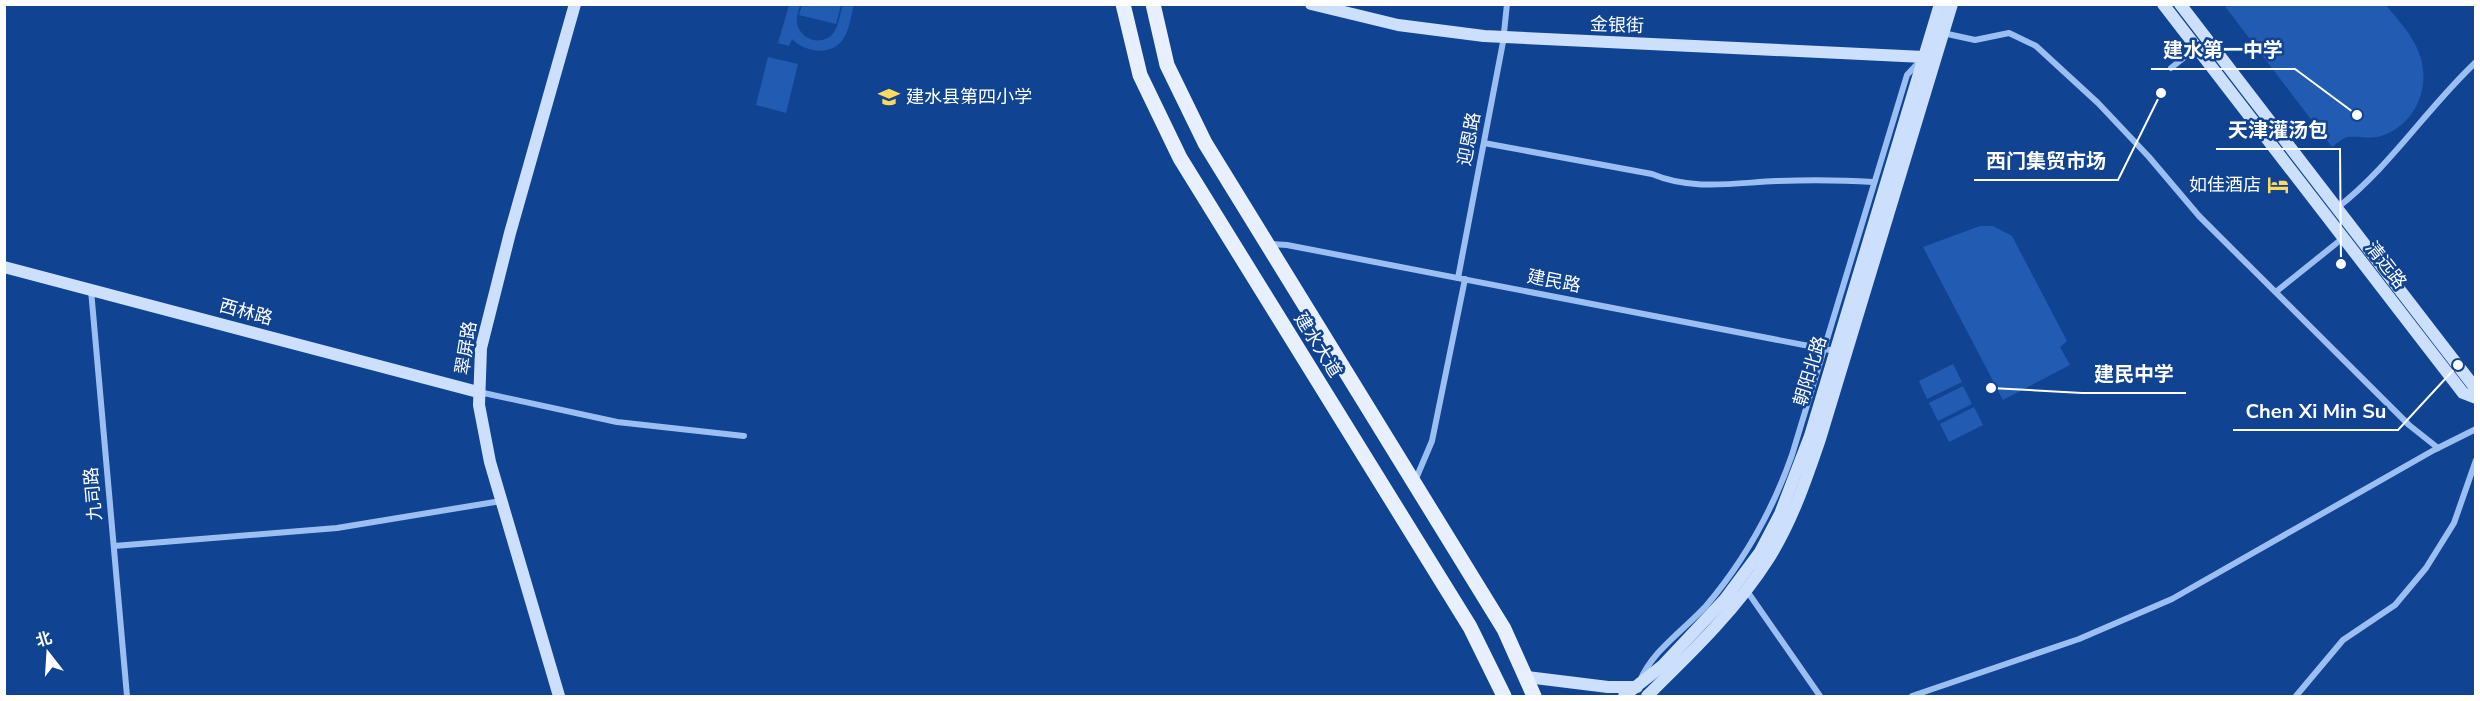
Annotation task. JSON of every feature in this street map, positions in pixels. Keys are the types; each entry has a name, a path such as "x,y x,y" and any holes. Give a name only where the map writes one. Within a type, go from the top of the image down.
{"main road":[{"name":"翠屏路","path":"560,696 485,444 478,392 478,366 483,336 510,233 575,4"},
{"name":"建水大道","path":"1124,4 1140,75 1180,158 1470,627 1504,696"},
{"name":"建水大道","path":"1153,4 1162,47 1174,82 1205,143 1504,629 1534,696"},
{"name":"金银街","path":"1311,4 1398,25 1503,38 1924,57"},
{"name":"朝阳北路","path":"1624,696 1662,666 1710,616 1760,552 1796,478 1828,350 1940,4"},
{"name":"朝阳北路","path":"1647,696 1718,624 1746,590 1780,538 1806,481 1952,4"},
{"name":"清远路","path":"2163,4 2463,393 2475,398"},
{"name":"清远路","path":"2180,4 2475,389"},
{"name":"西林路","path":"4,267 478,392"},
{"path":"2463,393 2475,409"},
{"path":"1527,677 1608,687 1637,687"}],"street":[{"name":"迎恩路","path":"1414,483 1432,441 1462,278 1507,4"},
{"path":"1943,33 1975,40 2009,33 2036,46 2150,157 2199,216 2277,291 2409,425 2438,448"},
{"path":"2171,68 2196,48"},
{"path":"1828,350 1874,182 1907,75 1924,57"},
{"path":"2337,208 2364,187 2438,100 2475,62"},
{"path":"1484,143 1652,174 1673,182 1694,185 1777,181 1874,182"},
{"path":"2277,291 2343,238"},
{"name":"建民路","path":"1267,244 1287,245 1462,278 1828,350"},
{"name":"九司路","path":"90,289 127,696"},
{"path":"478,392 617,422 744,436"},
{"path":"1912,696 2079,639 2172,599 2475,429"},
{"path":"2296,696 2343,640 2395,605 2421,576 2453,524 2475,460"},
{"path":"114,546 337,528 501,501"},
{"path":"1746,590 1820,696"}],"shaded area":[{"path":"802,4 841,5 836,24 799,15"},
{"path":"789,5 800,5 797,16 799,29 807,38 819,40 830,37 834,32 843,5 854,5 847,32 840,43 827,50 819,51 804,47 792,39 789,46 778,43"},
{"path":"2224,5 2386,5 2410,35 2421,59 2423,85 2420,98 2407,120 2396,129 2370,138 2348,137 2332,147"},
{"path":"768,57 798,64 786,113 756,105"},
{"path":"1980,226 1993,226 2012,236 2067,341 2060,347 2070,365 2003,400 1923,247"},
{"path":"1953,364 1962,382 1927,399 1919,381"},
{"path":"1963,386 1972,404 1938,421 1929,403"},
{"path":"1974,407 1983,425 1949,442 1940,424"}],"place":[{"name":"西门集贸市场","path":"2161,93"},
{"name":"建水县第四小学","path":"889,97"},
{"name":"建水第一中学","path":"2357,115"},
{"name":"如佳酒店","path":"2278,185"},
{"name":"天津灌汤包","path":"2341,264"},
{"name":"Chen Xi Min Su","path":"2458,365"},
{"name":"建民中学","path":"1991,388"}]}
